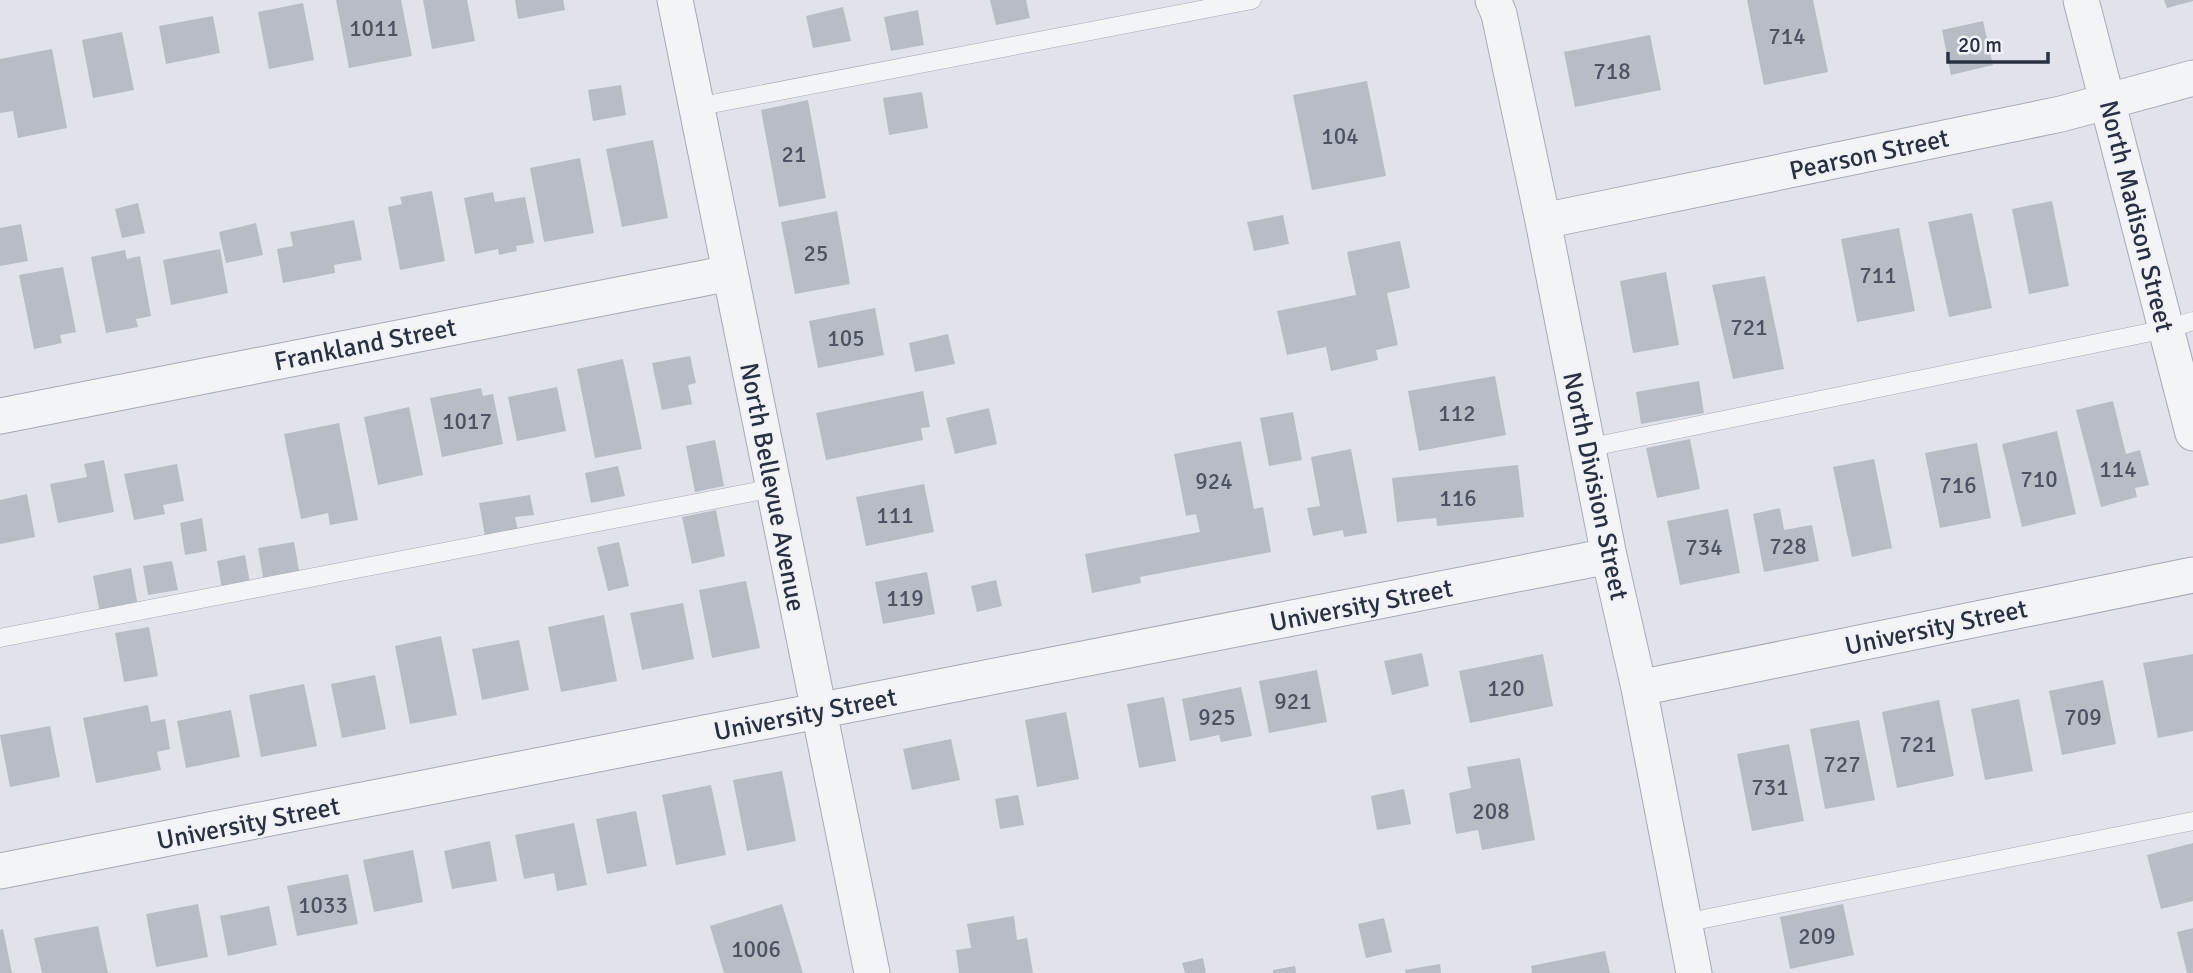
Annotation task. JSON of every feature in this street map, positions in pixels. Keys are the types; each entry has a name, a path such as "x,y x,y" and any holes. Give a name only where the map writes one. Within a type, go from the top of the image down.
{"street":[{"name":"North Bellevue Avenue","path":"675,0 872,973"},
{"name":"North Division Street","path":"1493,0 1499,14 1543,221 1609,556 1639,688 1694,973"},
{"name":"North Madison Street","path":"2081,0 2108,103 2180,325 2193,433"},
{"name":"Pearson Street","path":"1543,221 2061,114 2193,79"},
{"name":"Frankland Street","path":"0,416 730,273"},
{"name":"University Street","path":"0,871 1609,556"},
{"name":"University Street","path":"1639,688 2193,575"}],"lane":[{"path":"696,107 1252,0"},
{"path":"1587,448 2180,325"},
{"path":"0,638 774,488"},
{"path":"1684,923 2193,821"}],"building":[{"path":"336,0 401,0 412,56 349,68"},
{"path":"423,0 467,0 475,41 432,49"},
{"path":"515,0 563,0 565,10 518,19"},
{"path":"990,0 1026,0 1030,18 996,25"},
{"path":"1747,0 1813,0 1828,72 1764,85"},
{"path":"2164,0 2193,0 2193,1 2167,8"},
{"path":"303,3 314,60 269,69 258,12"},
{"path":"843,7 851,41 813,48 806,16"},
{"path":"918,10 924,45 891,51 884,17"},
{"path":"213,16 220,53 166,64 159,26"},
{"path":"1983,21 1993,65 1951,75 1942,30"},
{"path":"122,32 134,90 93,98 82,40"},
{"path":"1650,35 1661,90 1575,107 1564,52"},
{"path":"52,49 67,128 18,138 13,111 0,113 0,59"},
{"path":"1367,81 1386,176 1312,190 1293,95"},
{"path":"621,85 626,115 593,121 588,90"},
{"path":"922,92 928,128 889,135 883,98"},
{"path":"808,100 826,198 779,207 761,110"},
{"path":"653,140 668,218 622,227 606,149"},
{"path":"580,158 594,233 544,242 530,168"},
{"path":"432,191 445,261 400,270 388,207 402,204 400,197"},
{"path":"493,192 495,202 525,197 534,243 516,246 517,251 499,255 498,249 475,254 464,198"},
{"path":"2052,201 2069,286 2029,294 2012,209"},
{"path":"138,203 145,233 122,238 115,209"},
{"path":"837,211 850,284 795,294 781,222"},
{"path":"1972,213 1992,308 1949,317 1928,222"},
{"path":"1283,215 1289,244 1254,251 1247,222"},
{"path":"354,220 362,260 334,265 335,273 283,283 277,249 293,246 290,232"},
{"path":"256,223 263,255 226,263 219,232"},
{"path":"21,224 28,261 0,266 0,228"},
{"path":"1899,228 1915,311 1857,322 1841,239"},
{"path":"1400,241 1410,288 1387,293 1398,345 1376,350 1378,360 1331,371 1326,347 1287,355 1277,311 1356,295 1347,252"},
{"path":"220,249 228,293 171,305 163,260"},
{"path":"125,250 127,259 140,256 151,316 136,319 138,327 106,333 91,257"},
{"path":"63,267 76,332 60,335 62,343 34,349 19,275"},
{"path":"1666,272 1679,345 1633,353 1620,281"},
{"path":"1765,276 1784,369 1733,379 1712,285"},
{"path":"875,308 884,355 818,368 809,321"},
{"path":"948,334 955,364 915,372 909,343"},
{"path":"690,356 696,383 688,385 692,404 662,410 652,363"},
{"path":"623,359 642,449 595,458 577,369"},
{"path":"1495,376 1506,435 1419,451 1408,391"},
{"path":"1699,381 1704,413 1641,424 1636,392"},
{"path":"557,387 566,431 517,441 508,397"},
{"path":"481,388 483,396 493,394 503,444 442,457 430,398"},
{"path":"923,391 930,427 921,428 923,440 826,460 816,413"},
{"path":"2113,401 2126,454 2140,450 2149,485 2135,488 2137,497 2101,507 2076,410"},
{"path":"409,407 423,475 378,485 364,417"},
{"path":"989,408 997,444 955,454 946,418"},
{"path":"1293,412 1302,460 1269,466 1260,418"},
{"path":"339,423 358,520 330,525 328,513 301,519 284,434"},
{"path":"2057,431 2076,514 2022,527 2002,444"},
{"path":"1690,439 1700,489 1657,498 1646,448"},
{"path":"715,440 724,486 695,492 686,446"},
{"path":"1241,441 1254,509 1263,507 1271,552 1140,577 1141,583 1092,593 1085,554 1200,532 1196,514 1186,516 1174,454"},
{"path":"1977,443 1991,518 1940,528 1925,453"},
{"path":"1351,449 1367,533 1344,537 1343,530 1313,536 1307,508 1320,506 1311,457"},
{"path":"1874,459 1892,548 1852,557 1833,467"},
{"path":"104,460 114,512 58,523 50,484 87,477 84,464"},
{"path":"177,464 184,501 163,505 165,514 134,520 124,474"},
{"path":"1518,465 1524,517 1437,526 1436,518 1397,522 1392,478"},
{"path":"618,466 625,496 591,503 585,473"},
{"path":"924,484 934,532 866,546 856,497"},
{"path":"27,494 35,537 0,544 0,500"},
{"path":"530,495 534,515 515,517 518,531 485,536 479,503"},
{"path":"1780,508 1784,530 1812,525 1819,561 1764,572 1753,514"},
{"path":"1728,509 1740,573 1680,585 1667,521"},
{"path":"716,510 725,556 692,564 682,517"},
{"path":"202,518 207,551 185,555 180,523"},
{"path":"294,542 300,576 264,582 258,548"},
{"path":"619,542 629,586 608,591 597,547"},
{"path":"245,555 250,583 222,589 217,561"},
{"path":"172,561 178,590 148,595 143,566"},
{"path":"131,568 138,606 100,613 93,576"},
{"path":"927,572 935,614 883,624 875,582"},
{"path":"996,580 1002,606 977,612 971,586"},
{"path":"746,581 760,648 712,658 699,590"},
{"path":"683,603 694,659 642,670 630,613"},
{"path":"604,615 617,681 561,692 548,627"},
{"path":"149,627 158,676 124,682 115,633"},
{"path":"441,636 457,715 410,724 395,646"},
{"path":"519,640 529,690 482,700 472,649"},
{"path":"1422,653 1429,686 1392,695 1384,661"},
{"path":"1543,654 1553,706 1470,723 1459,671"},
{"path":"2193,654 2193,731 2158,738 2143,663"},
{"path":"1317,670 1327,722 1269,733 1259,681"},
{"path":"375,675 386,729 342,738 331,684"},
{"path":"2103,680 2116,744 2062,755 2049,691"},
{"path":"304,684 317,746 261,757 249,695"},
{"path":"1241,687 1252,736 1221,742 1219,735 1190,741 1182,699"},
{"path":"1164,697 1176,761 1139,768 1127,704"},
{"path":"2019,699 2033,771 1985,780 1971,709"},
{"path":"1939,700 1954,776 1897,788 1882,712"},
{"path":"148,705 151,722 165,719 170,749 157,752 161,770 96,783 83,718"},
{"path":"231,710 240,757 186,768 177,721"},
{"path":"1066,712 1079,779 1037,787 1025,720"},
{"path":"1859,720 1875,800 1825,809 1810,729"},
{"path":"50,726 60,777 10,787 0,735"},
{"path":"951,739 960,780 912,790 903,749"},
{"path":"1789,744 1804,821 1752,831 1737,754"},
{"path":"1520,758 1535,840 1482,850 1478,830 1456,834 1449,793 1471,788 1467,767"},
{"path":"782,771 796,841 747,851 733,780"},
{"path":"711,785 726,855 676,865 662,795"},
{"path":"1404,789 1411,824 1377,830 1371,796"},
{"path":"1018,795 1024,825 1000,829 995,799"},
{"path":"636,811 647,866 607,874 596,819"},
{"path":"574,823 587,885 557,891 554,873 524,879 515,835"},
{"path":"490,841 497,881 452,889 444,851"},
{"path":"2193,843 2193,901 2161,909 2147,855"},
{"path":"413,850 423,902 374,912 363,860"},
{"path":"348,874 358,924 297,936 287,886"},
{"path":"198,904 208,957 156,967 146,914"},
{"path":"782,904 803,973 724,973 710,926"},
{"path":"1843,904 1854,955 1790,969 1780,917"},
{"path":"269,906 277,945 228,956 220,916"},
{"path":"1014,916 1017,940 1027,938 1033,973 959,973 956,950 971,948 967,924"},
{"path":"1384,918 1392,952 1366,958 1358,924"},
{"path":"98,926 108,973 42,973 34,938"},
{"path":"2193,928 2193,973 2187,973 2177,932"},
{"path":"3,929 12,973 0,973 0,930"},
{"path":"1605,951 1610,973 1532,973 1531,966"},
{"path":"1203,958 1206,973 1185,973 1182,963"},
{"path":"1440,964 1441,973 1406,973 1405,970"},
{"path":"1295,966 1296,973 1273,973 1273,970"}]}
